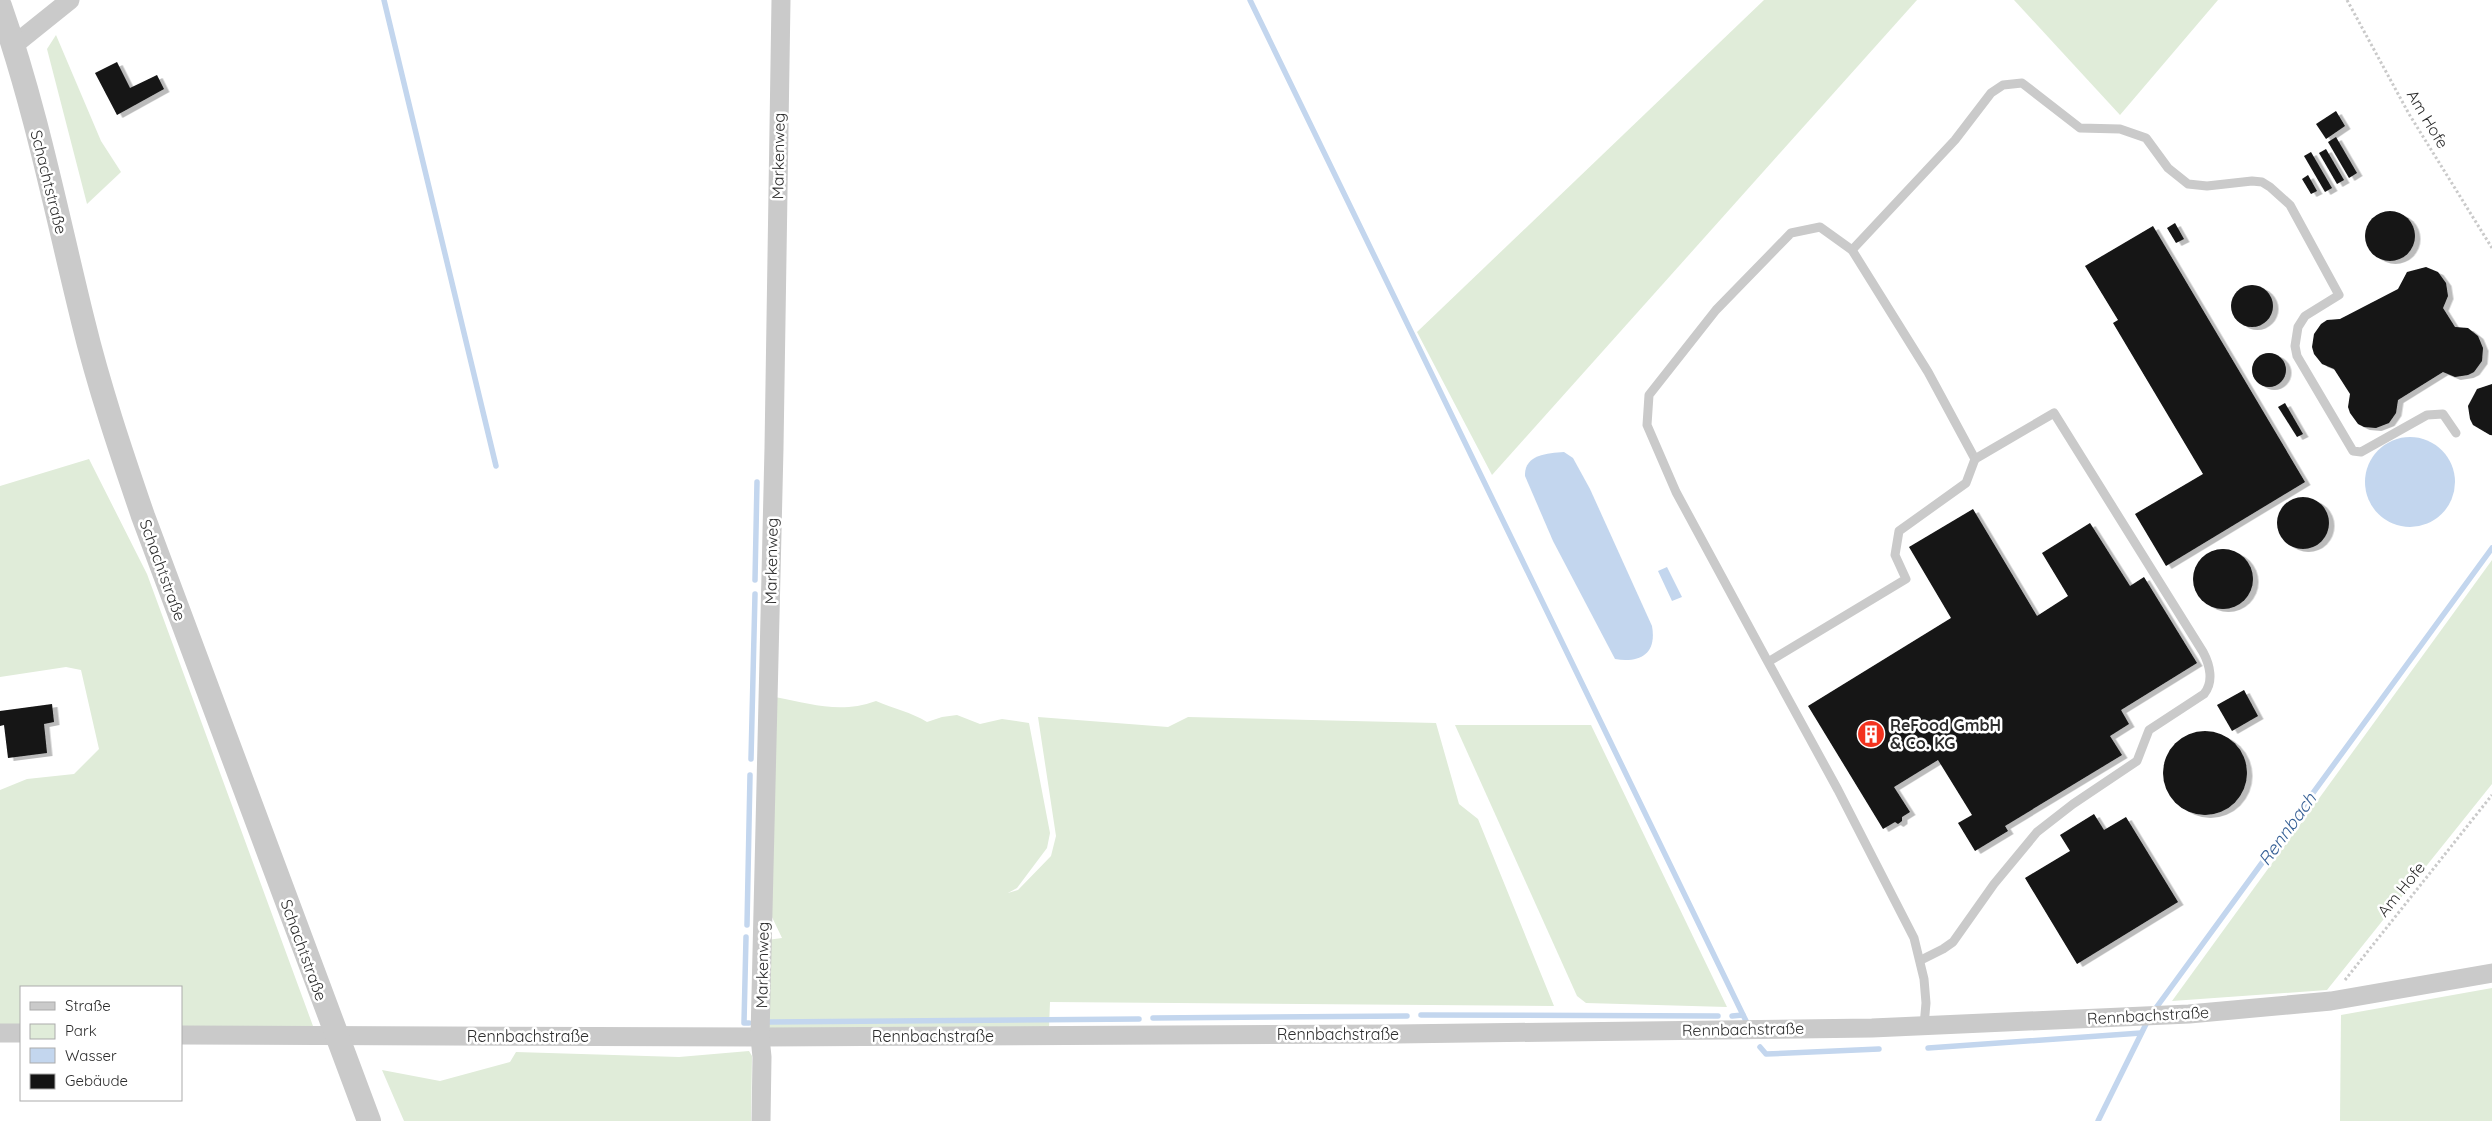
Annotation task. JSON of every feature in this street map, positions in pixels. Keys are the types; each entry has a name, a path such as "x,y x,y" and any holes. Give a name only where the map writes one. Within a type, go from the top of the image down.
{"street":[{"path":"14,45 70,0"},
{"name":"Markenweg","path":"761,1121 762,1057 760,1037 781,0"},
{"name":"Schachtstraße","path":"0,6 14,45 83,323 122,454 143,516 369,1121"},
{"name":"Rennbachstraße","path":"182,1034 760,1037 1396,1034 1924,1027 2189,1014 2331,1001 2492,973"},
{"path":"0,1033 20,1033"}],"lane":[{"path":"1852,250 1955,140 1991,93 2003,85 2022,83 2080,128 2120,130 2146,138 2168,168 2188,184 2207,186 2241,181 2262,182 2270,186 2290,205 2338,295 2305,316 2296,337 2297,356 2353,451 2361,452 2427,415 2443,414 2456,433"},
{"path":"1924,1027 1926,1003 1921,960 1914,938 1900,908 1672,484 1647,425 1649,395 1716,310 1791,232 1820,227 1852,250 1928,372 1975,459"},
{"path":"1768,662 1906,578 1895,555 1899,532 1966,483 1975,459 2054,413 2208,661 2210,680 2209,688 2204,694 2149,730 2137,761 2073,804 2037,832 1994,884 1958,936 1944,949 1921,960"}],"path":[{"name":"Am Hofe","path":"2347,0 2410,114 2492,248"},
{"name":"Am Hofe","path":"2331,1001 2347,976 2492,794"}],"green space":[{"path":"1764,0 1917,0 1492,475 1417,332"},
{"path":"2014,0 2218,0 2120,115"},
{"path":"56,35 101,141 121,172 87,204 47,49"},
{"path":"89,459 147,574 313,1026 182,1026 182,986 20,986 20,1026 0,1027 0,790 27,779 74,774 99,749 81,670 66,667 0,677 0,486"},
{"path":"2492,560 2492,784 2327,990 2172,1001"},
{"path":"775,697 814,705 838,707 863,705 876,701 927,722 957,715 980,724 1002,719 1029,723 1050,833 1047,848 1017,888 1008,893 1018,890 1051,856 1056,836 1038,717 1168,727 1188,717 1436,723 1459,804 1478,819 1554,1006 1050,1002 1049,1028 772,1030 768,1026 767,940 782,938 771,915"},
{"path":"1455,725 1591,725 1727,1007 1586,1003 1577,996"},
{"path":"2492,988 2492,1121 2340,1121 2341,1015"},
{"path":"749,1051 752,1056 751,1121 404,1121 382,1070 440,1081 510,1062 516,1052 679,1057"}],"water":[{"path":"2410,437 2427,441 2442,450 2451,465 2455,482 2451,499 2442,514 2427,523 2410,527 2393,523 2378,514 2369,499 2365,482 2369,465 2378,450 2393,441"},
{"path":"1564,452 1573,458 1590,489 1652,626 1652,644 1649,650 1639,658 1615,659 1553,541 1525,476 1528,464 1532,459 1544,454"},
{"path":"1667,567 1682,597 1672,601 1658,571"}],"building":[{"path":"117,62 130,88 157,75 164,89 117,115 95,73"},
{"path":"2336,111 2345,126 2326,139 2316,124"},
{"path":"2336,137 2357,173 2349,178 2328,142"},
{"path":"2326,149 2344,180 2337,184 2319,153"},
{"path":"2311,152 2332,188 2325,192 2304,156"},
{"path":"2308,175 2317,191 2311,194 2302,179"},
{"path":"2385,211 2395,211 2408,218 2415,231 2415,241 2408,254 2395,261 2385,261 2376,257 2369,250 2365,241 2365,231 2369,222 2376,215"},
{"path":"2175,223 2184,239 2176,243 2167,228"},
{"path":"2153,226 2305,482 2166,566 2135,514 2203,474 2113,323 2118,320 2085,266"},
{"path":"2426,267 2438,272 2446,283 2448,296 2443,308 2455,327 2468,328 2478,336 2483,348 2482,361 2474,372 2468,375 2455,377 2443,372 2398,400 2396,413 2389,423 2376,428 2364,427 2358,424 2350,413 2348,407 2350,394 2334,369 2322,364 2314,354 2312,347 2314,334 2321,324 2327,320 2340,319 2398,289 2407,272"},
{"path":"2252,285 2267,291 2273,306 2267,321 2252,327 2237,321 2231,306 2237,291"},
{"path":"2269,353 2276,354 2281,358 2285,363 2285,377 2281,382 2276,386 2269,387 2262,386 2257,382 2253,377 2252,370 2253,363 2257,358 2262,354"},
{"path":"2492,384 2492,435 2490,435 2473,425 2468,406 2477,389"},
{"path":"2285,403 2303,434 2297,437 2278,407"},
{"path":"2303,497 2317,501 2325,509 2329,523 2325,537 2317,545 2303,549 2289,545 2281,537 2277,523 2281,509 2289,501"},
{"path":"1973,509 2037,616 2068,596 2042,553 2090,523 2130,586 2144,577 2197,663 2121,710 2129,724 2110,736 2122,755 2005,826 2008,831 1975,851 1958,823 1972,815 1938,760 1894,787 1910,812 1902,817 1902,821 1898,824 1895,822 1883,829 1808,706 1951,618 1909,547"},
{"path":"2223,549 2240,554 2248,562 2253,579 2248,596 2240,604 2223,609 2206,604 2198,596 2193,579 2198,562 2206,554"},
{"path":"2244,690 2258,716 2232,731 2217,705"},
{"path":"52,704 54,722 44,724 47,753 8,758 4,725 0,726 0,711"},
{"path":"2205,731 2221,734 2235,743 2244,757 2247,773 2244,789 2235,803 2221,812 2205,815 2189,812 2175,803 2166,789 2163,773 2166,757 2175,743 2189,734"},
{"path":"2094,814 2104,830 2126,817 2178,902 2077,964 2025,878 2070,851 2060,835"}],"waterway":[{"path":"384,0 496,466"},
{"path":"1250,0 1746,1021"},
{"path":"755,580 757,482"},
{"name":"Rennbach","path":"2153,1012 2492,548"},
{"path":"751,759 755,594"},
{"path":"747,925 750,775"},
{"path":"746,937 744,1023 749,1023"},
{"path":"1421,1015 1718,1016"},
{"path":"1732,1016 1743,1015"},
{"path":"1153,1018 1407,1016"},
{"path":"769,1022 1139,1019"},
{"name":"Rennbach","path":"2098,1121 2148,1020"},
{"path":"1928,1048 2141,1033"},
{"path":"1760,1047 1766,1054 1879,1049"}],"place":[{"name":"ReFood GmbH & Co. KG","path":"1871,734"}]}
